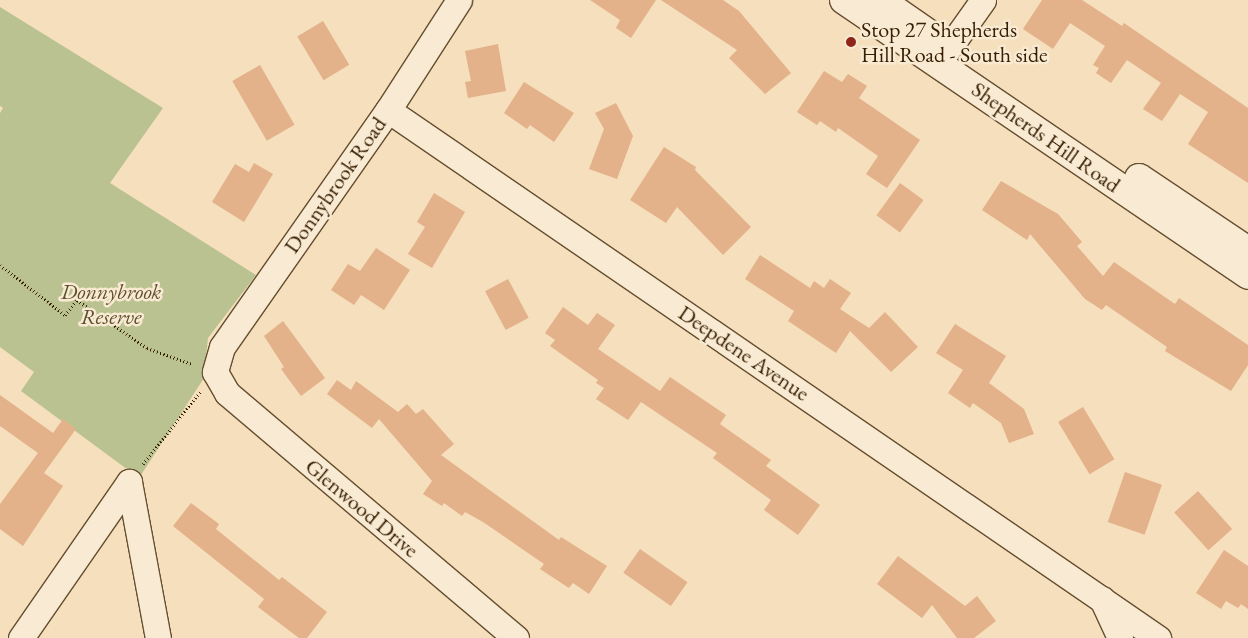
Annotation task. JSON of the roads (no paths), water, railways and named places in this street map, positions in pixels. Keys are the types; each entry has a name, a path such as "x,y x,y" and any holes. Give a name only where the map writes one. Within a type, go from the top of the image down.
{"main road":[{"name":"Shepherds Hill Road","path":"844,0 944,55 1248,251"},
{"name":"Shepherds Hill Road","path":"880,0 944,55 997,105 1248,274"}],"street":[{"name":"Donnybrook Road","path":"215,372 222,347 388,110 459,0"},
{"path":"944,55 982,0"},
{"name":"Deepdene Avenue","path":"388,110 1158,638"},
{"name":"Glenwood Drive","path":"215,372 227,394 511,636"},
{"path":"21,638 129,482 158,638"},
{"name":"Deepdene Avenue","path":"1100,597 1120,638"}],"place":[{"name":"Stop 27 Shepherds Hill Road - South side","path":"851,42"}],"park label":[{"name":"Donnybrook Reserve","path":"111,304"}]}
